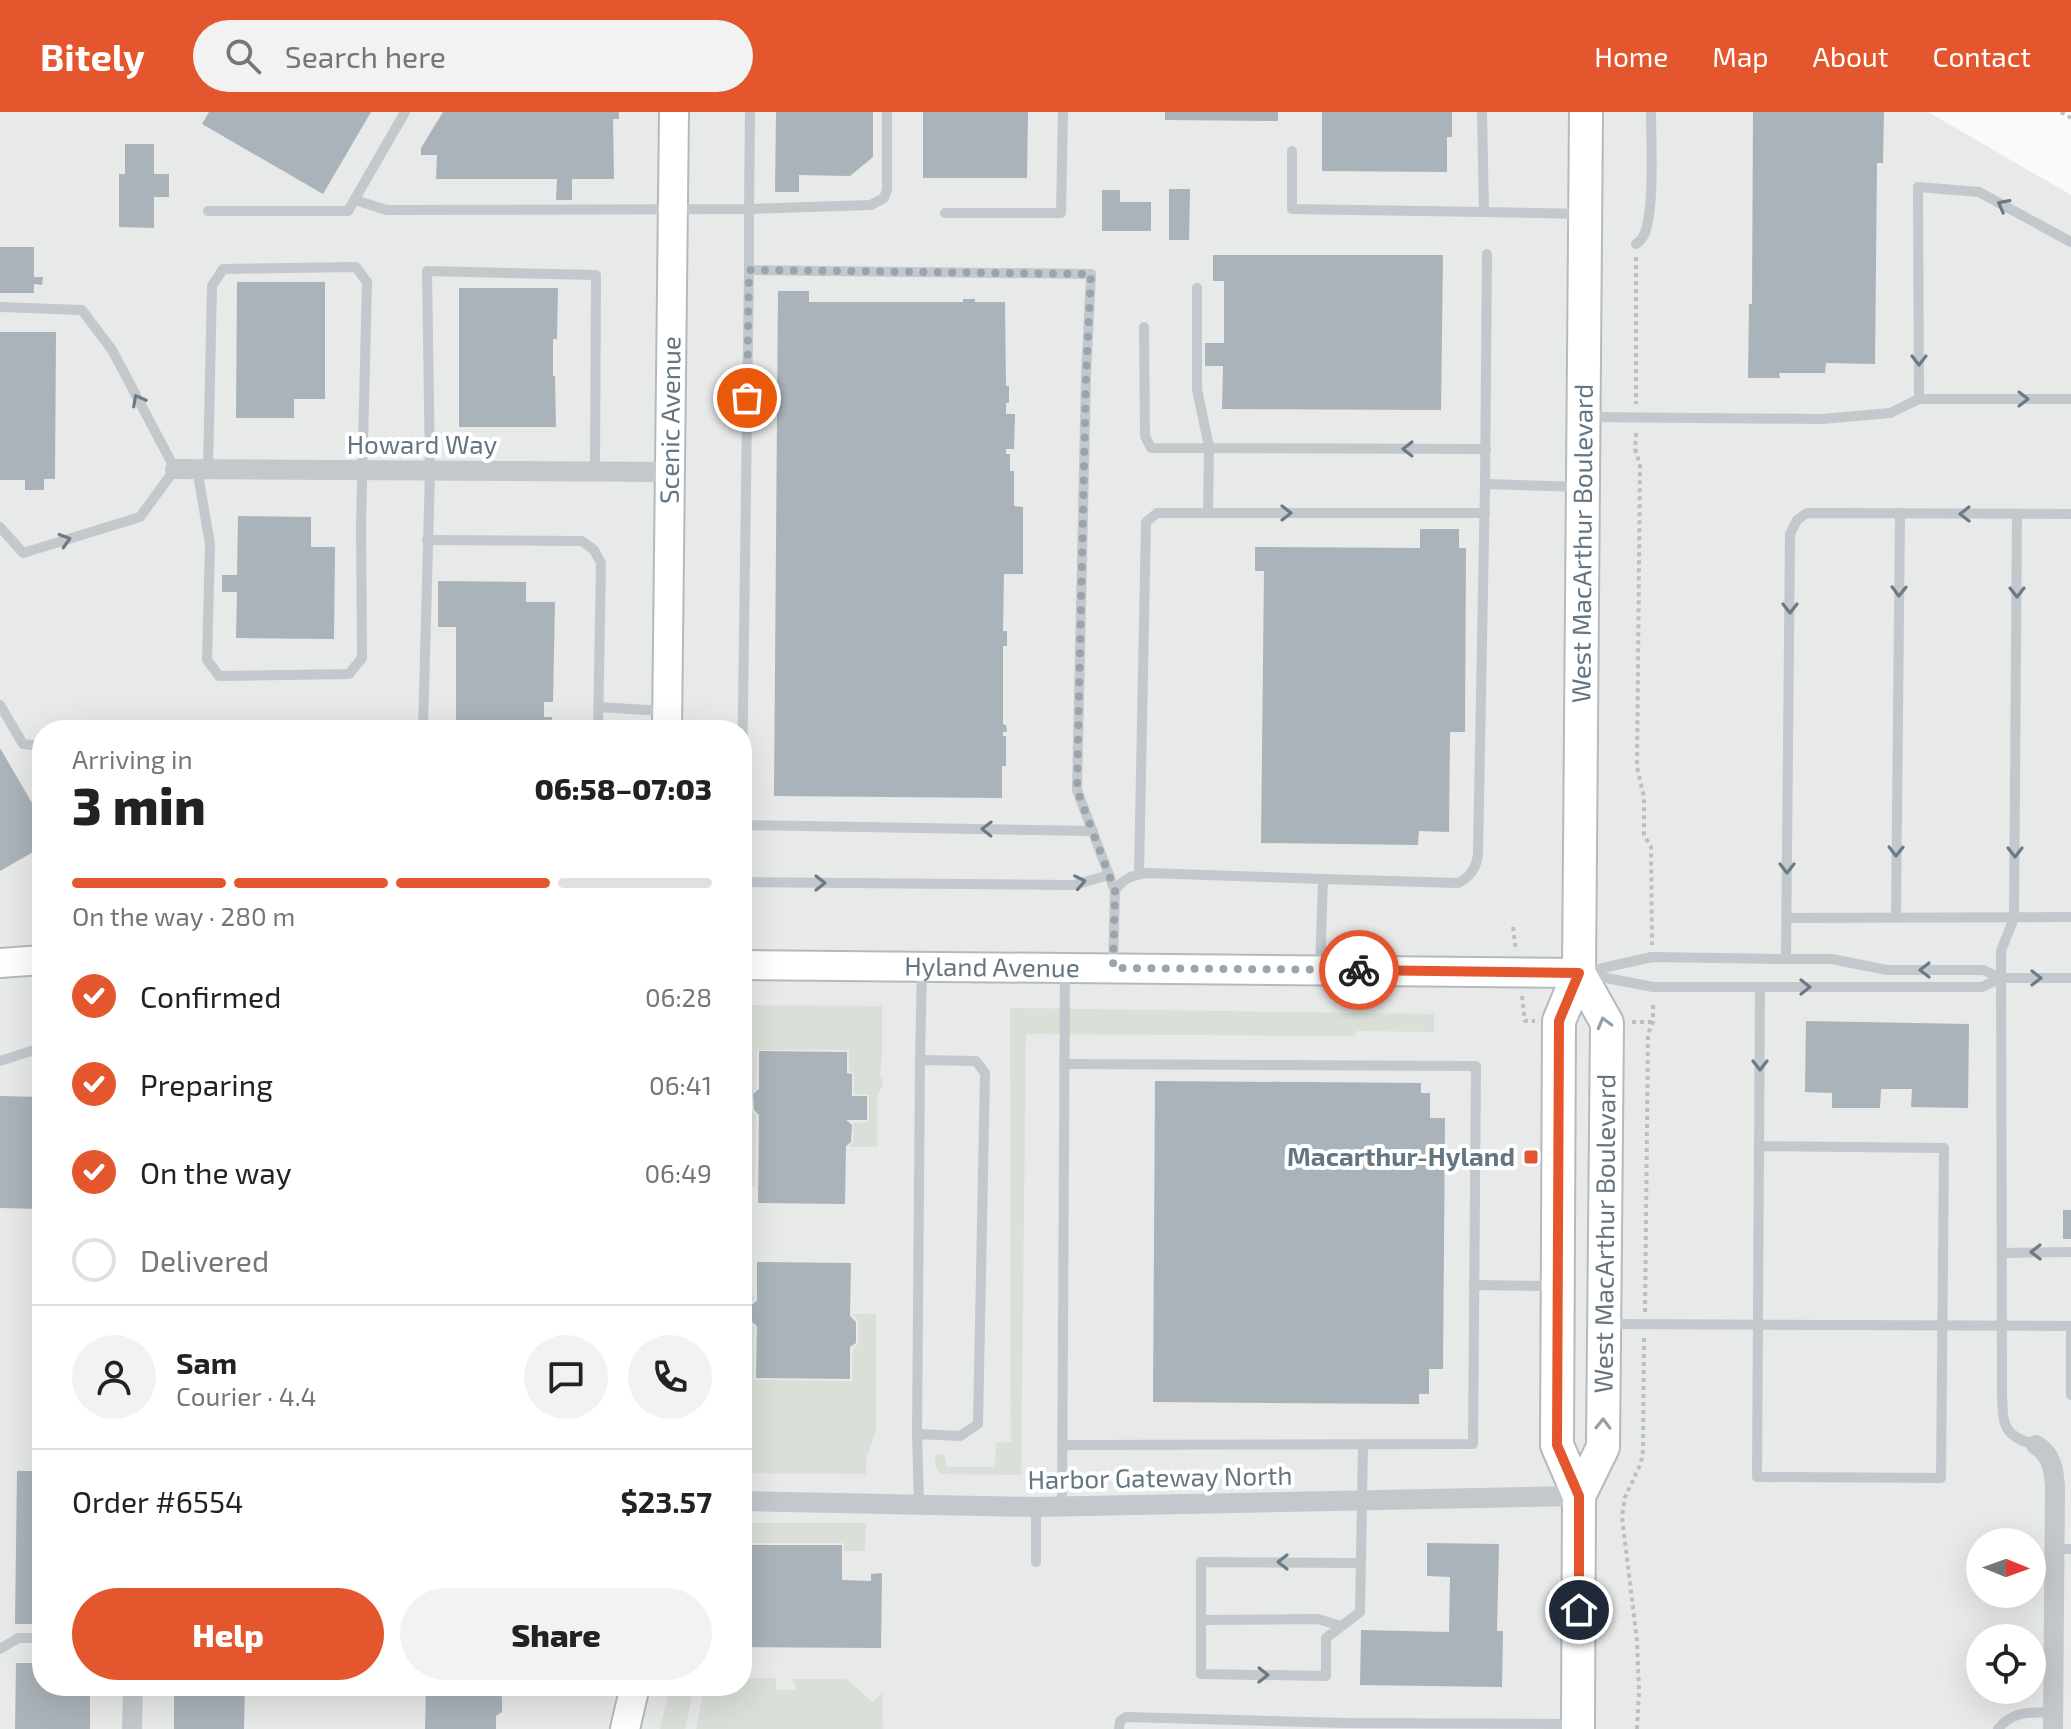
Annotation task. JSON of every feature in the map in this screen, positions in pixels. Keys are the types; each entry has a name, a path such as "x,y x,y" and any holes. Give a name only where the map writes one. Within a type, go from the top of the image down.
{"main road":[{"name":"West MacArthur Boulevard","path":"1578,1726 1579,1496 1557,1445 1557,1287 1559,1021 1579,973 1586,112"},
{"name":"West MacArthur Boulevard","path":"1579,973 1607,1023 1603,1447 1579,1496"}],"street":[{"name":"Scenic Avenue","path":"667,720 674,112"},
{"name":"Howard Way","path":"175,469 670,472"},
{"path":"0,963 32,961"},
{"name":"Hyland Avenue","path":"752,965 1579,973"},
{"path":"2036,1445 2049,1456 2054,1470 2062,1549 2053,1721"},
{"name":"Harbor Gateway North","path":"752,1501 1062,1507 1579,1496"},
{"path":"132,1729 133,1696"},
{"path":"625,1729 633,1696"}],"lane":[{"path":"208,211 348,211 405,112"},
{"path":"743,720 750,112"},
{"path":"355,200 386,210 749,209 871,205 884,198 887,190 887,112"},
{"path":"945,213 1061,213 1063,112"},
{"path":"1482,112 1484,212"},
{"path":"1636,244 1646,231 1650,209 1651,112"},
{"path":"1292,151 1292,209 1585,214"},
{"path":"1919,399 1918,187 1979,192 2071,242"},
{"path":"1115,891 1127,877 1139,874 1458,883 1466,879 1477,863 1487,254"},
{"path":"356,267 367,282 362,470 362,658 349,674 219,676 207,660 210,544 203,469 212,286 223,269 356,267"},
{"path":"749,270 1091,274 1077,790 1115,891 1113,968"},
{"path":"423,720 430,471 427,271 596,275 595,471"},
{"path":"1197,288 1197,389 1209,447 1208,513"},
{"path":"0,307 82,310 112,350 175,469 140,517 23,553 0,527"},
{"path":"1144,327 1145,436 1151,448 1486,449"},
{"path":"1582,417 1822,419 1890,413 1919,399 2071,399"},
{"path":"1485,484 1582,487"},
{"path":"1139,874 1146,522 1157,513 1485,513"},
{"path":"1786,959 1790,534 1797,520 1807,513 2071,514"},
{"path":"1896,917 1900,513"},
{"path":"2017,514 2014,918 2001,951 2002,1394 2006,1429 2020,1441 2036,1445"},
{"path":"427,540 582,541 594,550 601,563 598,720"},
{"path":"0,705 23,744 32,745"},
{"path":"598,707 667,720"},
{"path":"752,825 1093,831"},
{"path":"752,882 1074,885 1109,875"},
{"path":"1320,970 1323,879"},
{"path":"1787,918 2071,917"},
{"path":"1579,973 1652,957 1832,959 1887,970 1983,970 2001,978 2071,978"},
{"path":"919,1505 922,966"},
{"path":"1062,1507 1065,967"},
{"path":"1579,973 1653,987 1982,987 2001,978"},
{"path":"1760,987 1757,1477 1941,1478 1944,1148 1760,1146"},
{"path":"0,1061 32,1051"},
{"path":"917,1434 960,1436 978,1424 985,1073 976,1061 920,1060"},
{"path":"1062,1445 1473,1444 1476,1066 1064,1064"},
{"path":"2002,1253 2071,1252"},
{"path":"1474,1285 1557,1287"},
{"path":"1604,1324 2071,1326 2071,1395"},
{"path":"1361,1563 1201,1562 1201,1674 1326,1676 1326,1638 1360,1612 1361,1563 1363,1444"},
{"path":"1036,1507 1036,1562"},
{"path":"1201,1620 1318,1619 1341,1626"},
{"path":"0,1649 18,1638 32,1638"},
{"path":"1998,1729 2019,1713 2053,1721"},
{"path":"1119,1729 1120,1721 1126,1717 1384,1726 1578,1726"}],"path":[{"path":"2061,112 2071,118"}],"shaded area":[{"path":"0,112 1928,112 2071,195 2071,1729 0,1729"},
{"path":"752,1005 882,1006 880,1073 883,1084 877,1097 877,1147 849,1147 853,1142 853,1123 869,1122 869,1095 854,1094 849,1050 757,1050 756,1088 752,1094"},
{"path":"1010,1008 1434,1014 1434,1032 1356,1031 1355,1036 1026,1034 1021,1475 940,1474 935,1465 936,1455 944,1454 947,1467 995,1467 996,1443 1011,1442"},
{"path":"752,1111 756,1116 755,1185 752,1187"},
{"path":"853,1314 876,1314 876,1430 866,1459 866,1474 752,1473 752,1325 754,1380 852,1381 853,1349 858,1344 858,1321"},
{"path":"752,1523 866,1523 865,1551 844,1551 844,1543 752,1543"},
{"path":"752,1678 776,1678 776,1690 798,1690 792,1679 846,1679 873,1702 882,1693 883,1729 696,1729 703,1696 752,1696"},
{"path":"668,1696 692,1696 685,1729 660,1729"}],"building":[{"path":"209,112 371,112 323,194 202,124"},
{"path":"443,112 619,112 619,119 613,119 614,179 572,179 572,200 556,200 557,179 436,179 437,155 421,155 421,148"},
{"path":"776,112 873,112 873,157 850,176 799,175 799,192 775,192"},
{"path":"923,112 1028,112 1027,178 923,178"},
{"path":"1165,112 1278,112 1278,121 1165,120"},
{"path":"1322,112 1452,112 1452,137 1447,137 1447,172 1322,171"},
{"path":"1753,112 1884,112 1883,163 1877,163 1875,364 1826,363 1825,373 1779,373 1780,378 1748,378 1749,304 1752,304"},
{"path":"125,144 154,144 154,174 169,174 169,197 154,197 154,228 119,227 119,174 125,174"},
{"path":"1169,189 1190,189 1189,240 1169,240"},
{"path":"1102,190 1120,190 1120,202 1151,202 1151,231 1102,231"},
{"path":"0,247 34,247 34,277 43,277 42,285 34,284 34,293 0,293"},
{"path":"1213,255 1443,255 1441,410 1222,409 1223,366 1205,366 1205,343 1224,343 1224,281 1213,281"},
{"path":"237,282 325,282 325,399 294,399 294,418 236,418"},
{"path":"459,288 558,288 557,339 553,339 556,427 459,427"},
{"path":"778,291 809,291 809,302 963,302 963,299 975,299 975,302 1005,302 1006,386 1009,386 1006,414 1015,414 1014,449 1006,449 1006,454 1010,454 1010,471 1014,471 1014,506 1023,507 1023,574 1004,574 1003,631 1007,631 1007,646 1003,646 1003,724 1007,732 1003,732 1006,736 1006,766 1002,766 1002,798 774,796"},
{"path":"0,332 56,332 55,479 44,479 44,490 25,490 25,480 0,480"},
{"path":"238,516 311,517 311,547 335,547 334,639 236,638 237,592 222,592 222,575 237,575"},
{"path":"1420,529 1459,529 1459,548 1466,548 1465,732 1450,732 1449,832 1419,831 1418,845 1261,843 1264,571 1255,571 1255,547 1420,548"},
{"path":"438,581 526,582 526,602 555,602 553,702 544,702 544,717 552,717 552,720 456,720 456,627 438,627"},
{"path":"0,748 32,803 32,853 0,871"},
{"path":"1806,1021 1969,1024 1968,1108 1911,1107 1912,1089 1881,1089 1880,1108 1832,1108 1832,1093 1805,1092"},
{"path":"759,1051 847,1052 847,1073 852,1074 852,1096 867,1096 867,1120 846,1120 852,1125 851,1142 846,1146 845,1204 758,1203 759,1115 754,1110 753,1094 759,1089"},
{"path":"1155,1081 1421,1083 1421,1093 1430,1093 1430,1118 1445,1118 1443,1369 1429,1369 1429,1394 1419,1394 1419,1404 1153,1402"},
{"path":"0,1096 32,1097 32,1209 0,1208"},
{"path":"2063,1210 2071,1210 2071,1239 2063,1239"},
{"path":"757,1262 851,1263 850,1316 856,1322 856,1343 850,1347 850,1379 756,1378 757,1326 752,1322 752,1304 757,1301"},
{"path":"17,1471 32,1471 32,1624 15,1624"},
{"path":"1427,1543 1499,1544 1497,1631 1503,1631 1502,1687 1360,1685 1361,1630 1449,1632 1450,1577 1427,1576"},
{"path":"752,1545 842,1545 842,1580 871,1581 871,1574 882,1573 881,1648 752,1647"},
{"path":"16,1663 32,1663 32,1696 90,1696 90,1729 15,1729"},
{"path":"174,1696 245,1696 244,1729 174,1729"},
{"path":"426,1696 502,1697 502,1712 496,1716 496,1729 425,1729"}],"way so far":[{"path":"747,398 749,270 1091,274 1077,790 1115,891 1113,968 1359,970"}],"place":[{"name":"Macarthur-Hyland","path":"1531,1157"}],"route":[{"path":"1359,970 1579,973 1559,1021 1557,1381 1557,1445 1579,1496 1579,1610"}]}
